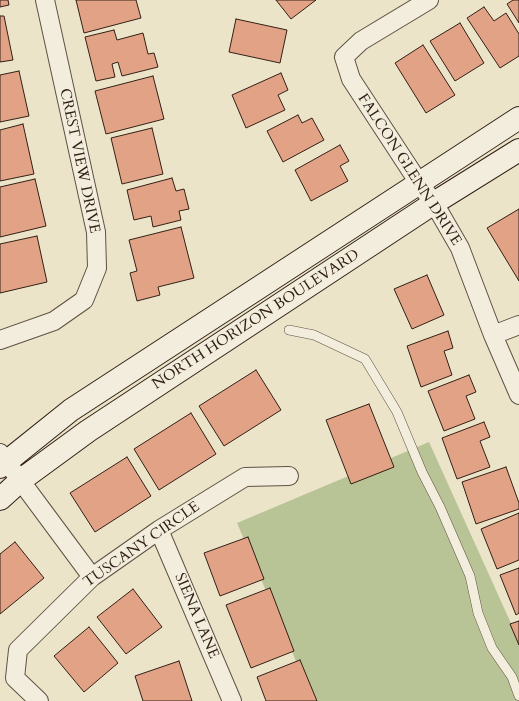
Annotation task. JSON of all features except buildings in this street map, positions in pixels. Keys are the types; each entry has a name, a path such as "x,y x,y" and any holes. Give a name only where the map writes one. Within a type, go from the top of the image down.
{"street":[{"name":"CREST VIEW DRIVE","path":"0,340 54,321 84,300 97,268 96,232 45,0"},
{"name":"FALCON GLENN DRIVE","path":"429,0 361,41 344,57 351,79 419,183 434,203 460,248 493,336 519,395"},
{"name":"NORTH HORIZON BOULEVARD","path":"2,460 71,410 519,118"},
{"name":"NORTH HORIZON BOULEVARD","path":"0,499 20,480 88,431 434,203 519,150"},
{"path":"493,336 519,324"},
{"path":"2,460 20,480 92,577"},
{"name":"TUSCANY CIRCLE","path":"39,701 15,678 18,650 92,577 159,530 245,477 289,476"},
{"name":"SIENA LANE","path":"159,530 232,701"}],"lane":[{"path":"289,330 314,335 365,359 397,412 422,472 440,507 470,576 478,613 492,648 512,677 519,696"}],"green space":[{"path":"429,442 519,641 519,701 313,701 237,523"}]}
